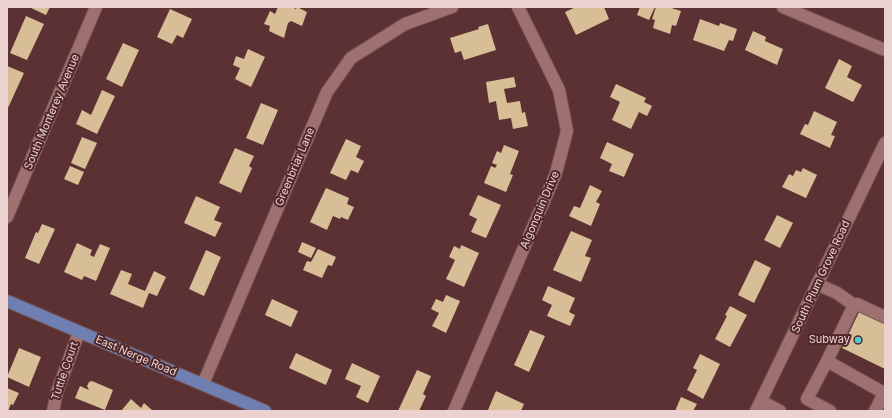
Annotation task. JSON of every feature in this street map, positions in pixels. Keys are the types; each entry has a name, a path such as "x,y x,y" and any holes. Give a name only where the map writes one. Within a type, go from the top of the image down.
{"main road":[{"name":"East Nerge Road","path":"7,301 203,384 250,408 265,411"}],"street":[{"name":"South Monterey Avenue","path":"7,217 96,7"},
{"name":"Greenbriar Lane","path":"203,384 327,92 352,58 405,24 452,7"},
{"name":"Algonquin Drive","path":"454,411 556,174 567,131 559,90 518,7"},
{"path":"783,7 885,50"},
{"name":"South Plum Grove Road","path":"759,406 885,142"},
{"path":"817,284 837,293 854,305 857,304 885,317"},
{"path":"830,411 808,399 854,305"},
{"name":"Tuttle Court","path":"53,411 57,392 80,332"},
{"path":"827,361 884,393 874,411"},
{"path":"759,406 780,411"}],"building":[{"path":"29,7 50,7 46,15"},
{"path":"278,7 292,7 296,9 297,7 307,12 302,26 291,21 288,23 284,38 269,31 270,26 264,24 270,11 275,14"},
{"path":"576,7 604,7 609,19 576,35 565,12"},
{"path":"640,7 655,7 649,20 637,15"},
{"path":"656,7 668,7 681,11 676,26 672,25 670,34 653,28 655,20 652,19"},
{"path":"170,9 192,19 183,38 177,35 172,44 157,37"},
{"path":"26,16 44,24 27,60 10,53"},
{"path":"700,19 719,26 720,23 737,29 733,41 729,40 724,51 693,40"},
{"path":"488,24 496,50 464,60 461,51 455,53 450,38 479,29 478,27"},
{"path":"753,31 766,37 765,41 783,49 777,65 745,50"},
{"path":"123,43 139,50 122,87 106,79"},
{"path":"248,49 265,57 251,87 235,79 240,68 233,65 236,56 244,59"},
{"path":"839,59 852,66 847,77 862,85 853,102 825,88"},
{"path":"7,66 24,73 7,110"},
{"path":"514,77 516,87 504,89 507,103 520,101 522,113 525,112 528,126 513,129 511,118 499,120 496,101 489,103 486,82"},
{"path":"616,84 646,98 644,102 652,106 647,116 639,112 631,129 612,120 620,102 610,97"},
{"path":"102,90 115,96 97,134 76,124 82,110 91,115"},
{"path":"261,103 278,110 263,145 246,138"},
{"path":"814,111 837,122 831,135 835,136 830,148 800,134 805,124 808,125"},
{"path":"82,137 97,143 85,169 71,163"},
{"path":"346,139 361,146 356,157 364,161 358,173 351,170 346,180 330,173"},
{"path":"607,142 634,154 624,177 609,171 612,164 600,158"},
{"path":"504,145 519,151 510,174 513,175 506,192 484,183 491,166 495,168 497,165 492,163 497,151 501,153"},
{"path":"235,148 254,156 249,166 252,168 241,193 219,183"},
{"path":"70,166 84,172 78,185 64,179"},
{"path":"803,168 817,175 806,198 782,187 789,174 793,176 796,170 801,172"},
{"path":"590,185 602,191 596,202 600,204 591,226 569,216 574,206 580,208"},
{"path":"326,188 349,198 347,204 354,207 348,220 333,216 327,230 310,222"},
{"path":"478,195 501,205 486,238 471,232 477,219 469,215"},
{"path":"196,196 220,207 214,220 222,223 215,237 184,223"},
{"path":"777,215 793,223 780,248 764,240"},
{"path":"42,224 55,229 39,264 25,258 36,232 38,233"},
{"path":"571,231 592,240 585,256 591,258 581,282 553,270"},
{"path":"302,242 316,248 311,258 298,252"},
{"path":"77,243 92,250 90,255 94,257 100,244 110,248 96,281 84,276 82,280 64,272"},
{"path":"461,245 479,253 464,287 446,279 455,260 449,257 454,246 460,249"},
{"path":"318,249 336,257 332,266 328,265 322,278 303,270 307,261 311,262"},
{"path":"206,250 221,257 204,296 189,289"},
{"path":"755,260 771,268 754,303 738,295"},
{"path":"121,270 132,274 128,284 145,291 154,271 166,277 157,296 149,293 143,308 110,294"},
{"path":"548,286 575,298 569,312 575,315 570,326 547,316 552,305 542,300"},
{"path":"446,295 460,301 446,333 432,326 439,313 431,309 436,299 443,302"},
{"path":"272,299 298,311 291,327 265,315"},
{"path":"730,306 747,315 730,347 715,339 727,316 725,315"},
{"path":"860,310 885,323 885,369 842,348"},
{"path":"530,330 545,336 529,372 514,365"},
{"path":"19,348 41,357 29,387 7,377"},
{"path":"296,353 332,370 326,385 289,368"},
{"path":"700,354 720,364 703,399 687,390 697,370 693,368"},
{"path":"352,363 380,376 368,403 356,397 361,386 345,379"},
{"path":"417,370 431,376 423,394 426,396 419,411 398,411"},
{"path":"92,381 113,390 105,410 75,398 80,386 89,390 87,386 89,382"},
{"path":"7,388 19,393 8,411"},
{"path":"496,391 524,404 521,411 488,410"},
{"path":"681,397 697,404 693,411 675,411"},
{"path":"131,399 141,408 144,403 152,410 121,411"}],"place":[{"name":"Subway","path":"858,340"}]}
